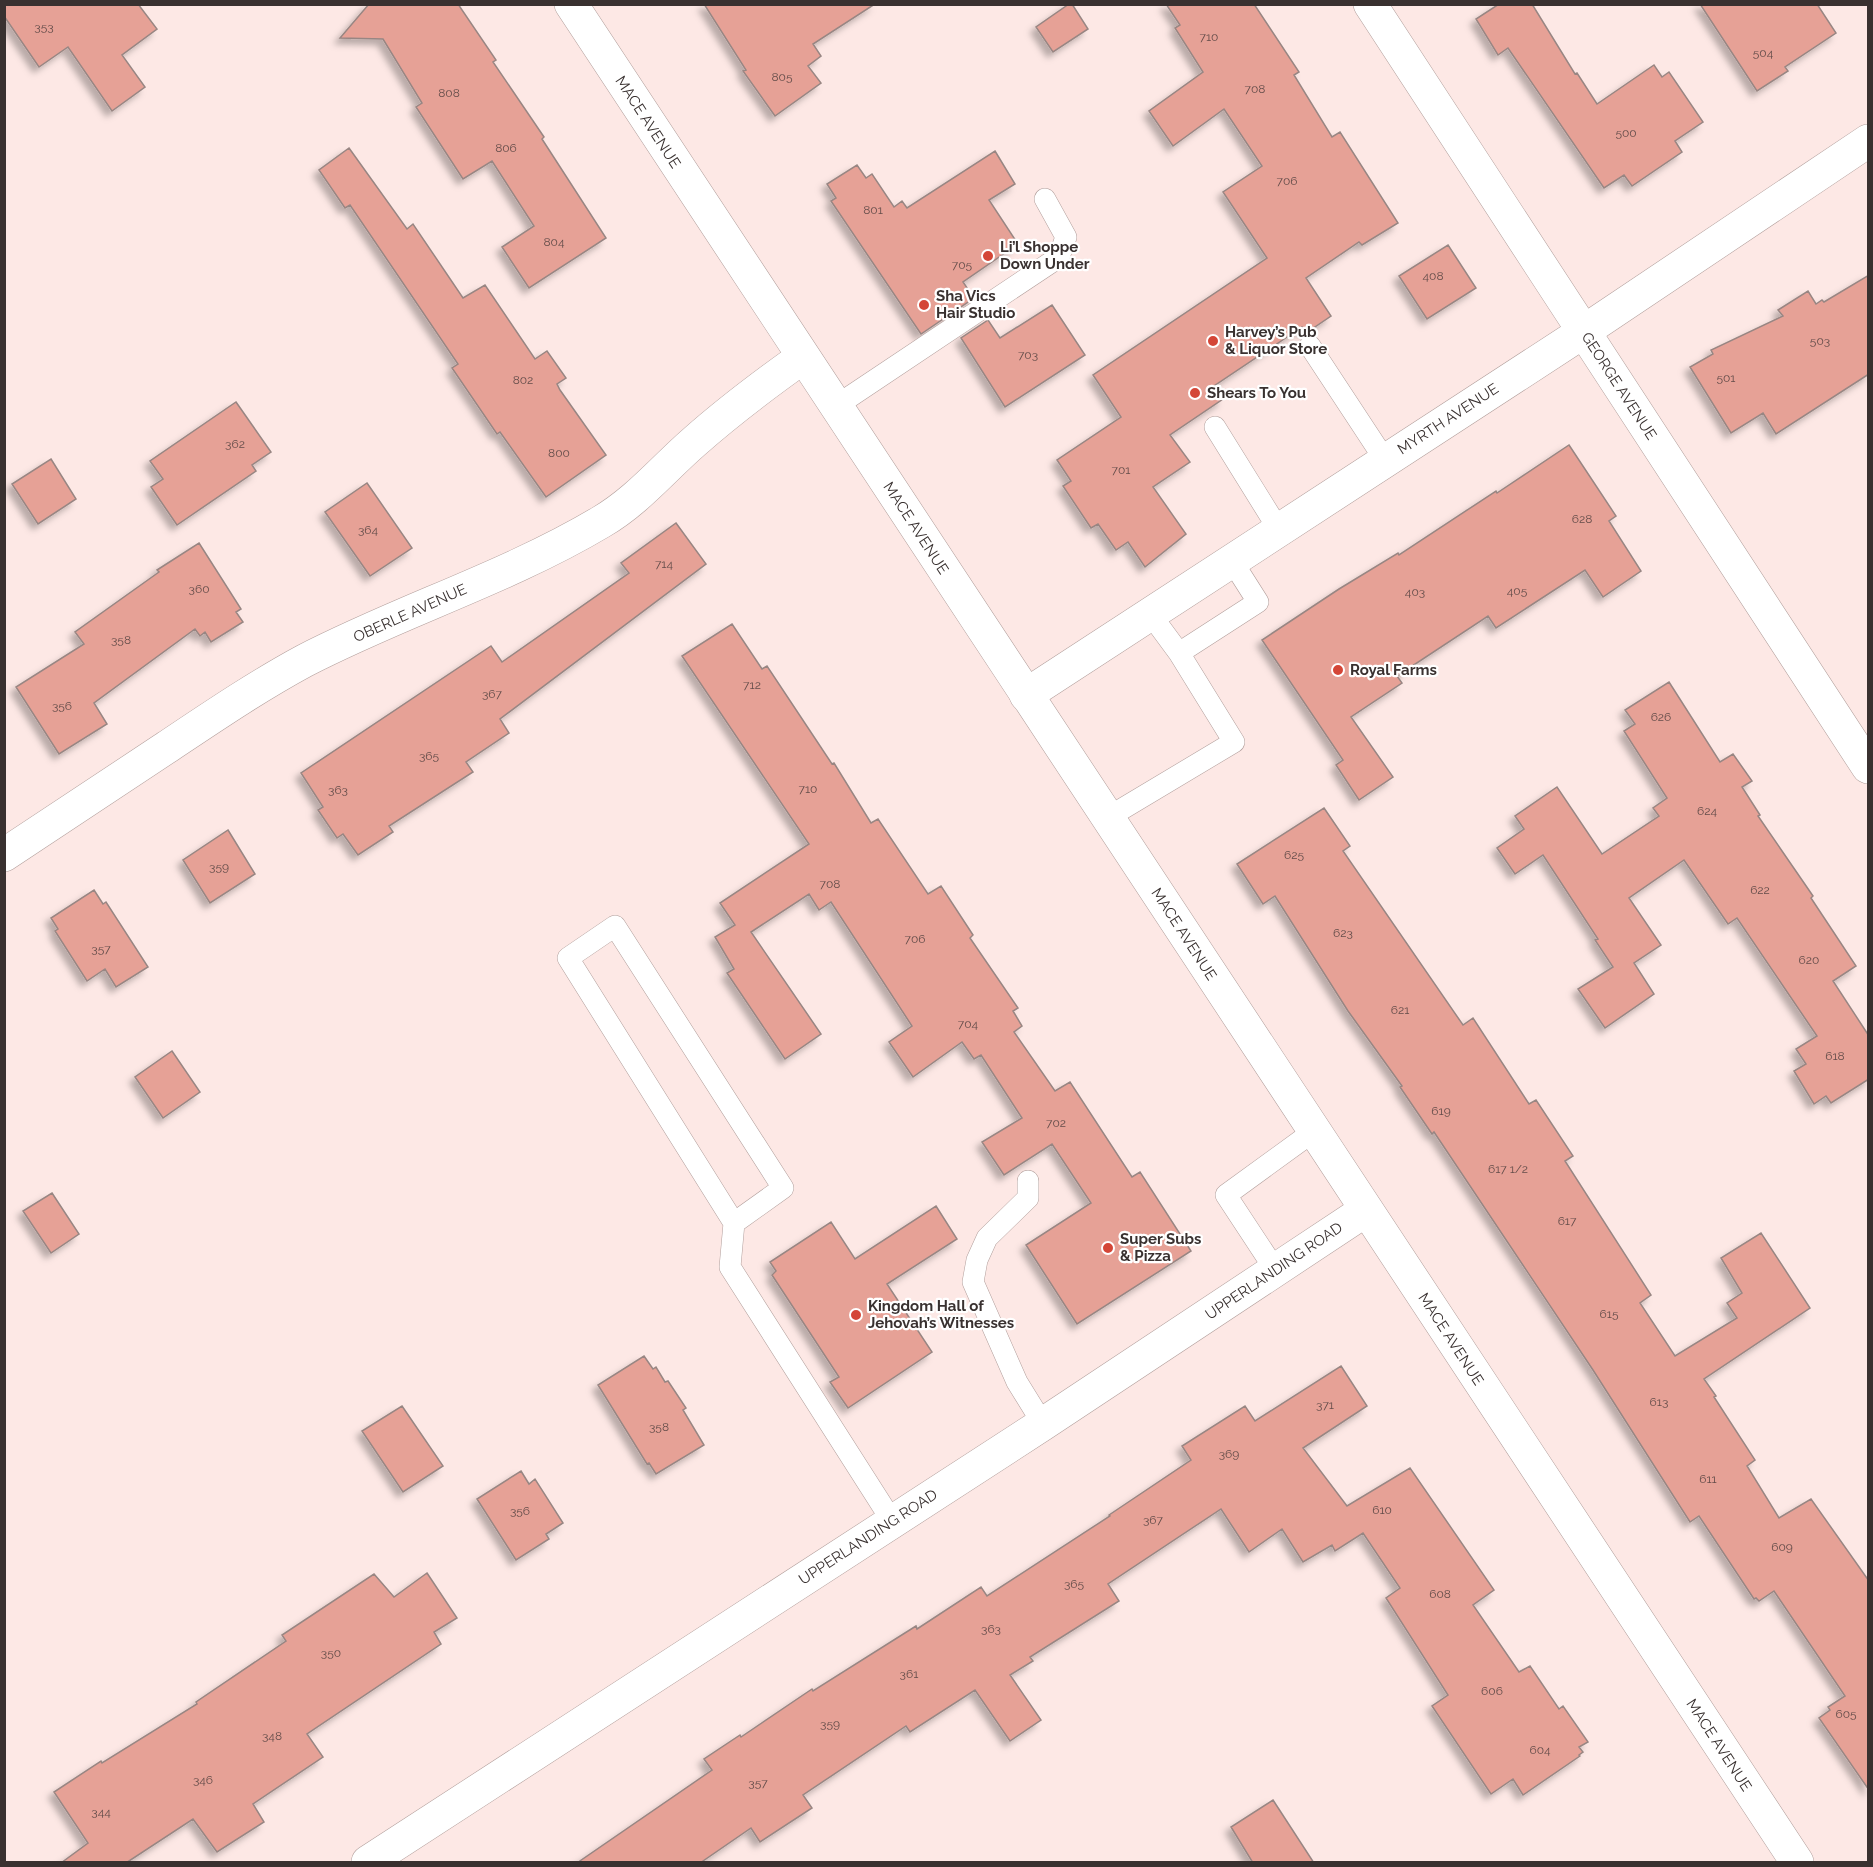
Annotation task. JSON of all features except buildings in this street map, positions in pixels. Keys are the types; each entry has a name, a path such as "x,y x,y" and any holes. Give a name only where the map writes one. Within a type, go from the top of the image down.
{"street":[{"name":"MACE AVENUE","path":"571,4 1797,1863"},
{"name":"GEORGE AVENUE","path":"1370,4 1869,767"},
{"name":"MYRTH AVENUE","path":"1026,695 1583,332 1869,141"},
{"name":"OBERLE AVENUE","path":"4,855 247,694 304,661 366,631 441,600 603,521 628,504 692,443 748,396 803,357"},
{"name":"UPPERLANDING ROAD","path":"368,1863 1043,1424 1366,1210"}],"lane":[{"path":"836,406 1059,257 1066,237 1045,199"},
{"path":"1310,346 1385,460"},
{"path":"1215,427 1278,530"},
{"path":"1179,653 1258,602 1232,561"},
{"path":"1107,818 1234,742 1179,653 1151,615"},
{"path":"734,1223 783,1188 615,926 568,958 734,1223 730,1267 892,1521"},
{"path":"1276,1271 1226,1195 1314,1131"},
{"path":"1028,1181 1028,1198 987,1238 977,1260 973,1282 1017,1382 1043,1424"}],"place":[{"name":"Li’l Shoppe Down Under","path":"988,256"},
{"name":"Sha Vics Hair Studio","path":"924,305"},
{"name":"Harvey’s Pub & Liquor Store","path":"1213,341"},
{"name":"Shears To You","path":"1195,393"},
{"name":"Royal Farms","path":"1338,670"},
{"name":"Super Subs & Pizza","path":"1108,1248"},
{"name":"Kingdom Hall of Jehovah’s Witnesses","path":"856,1315"}]}
